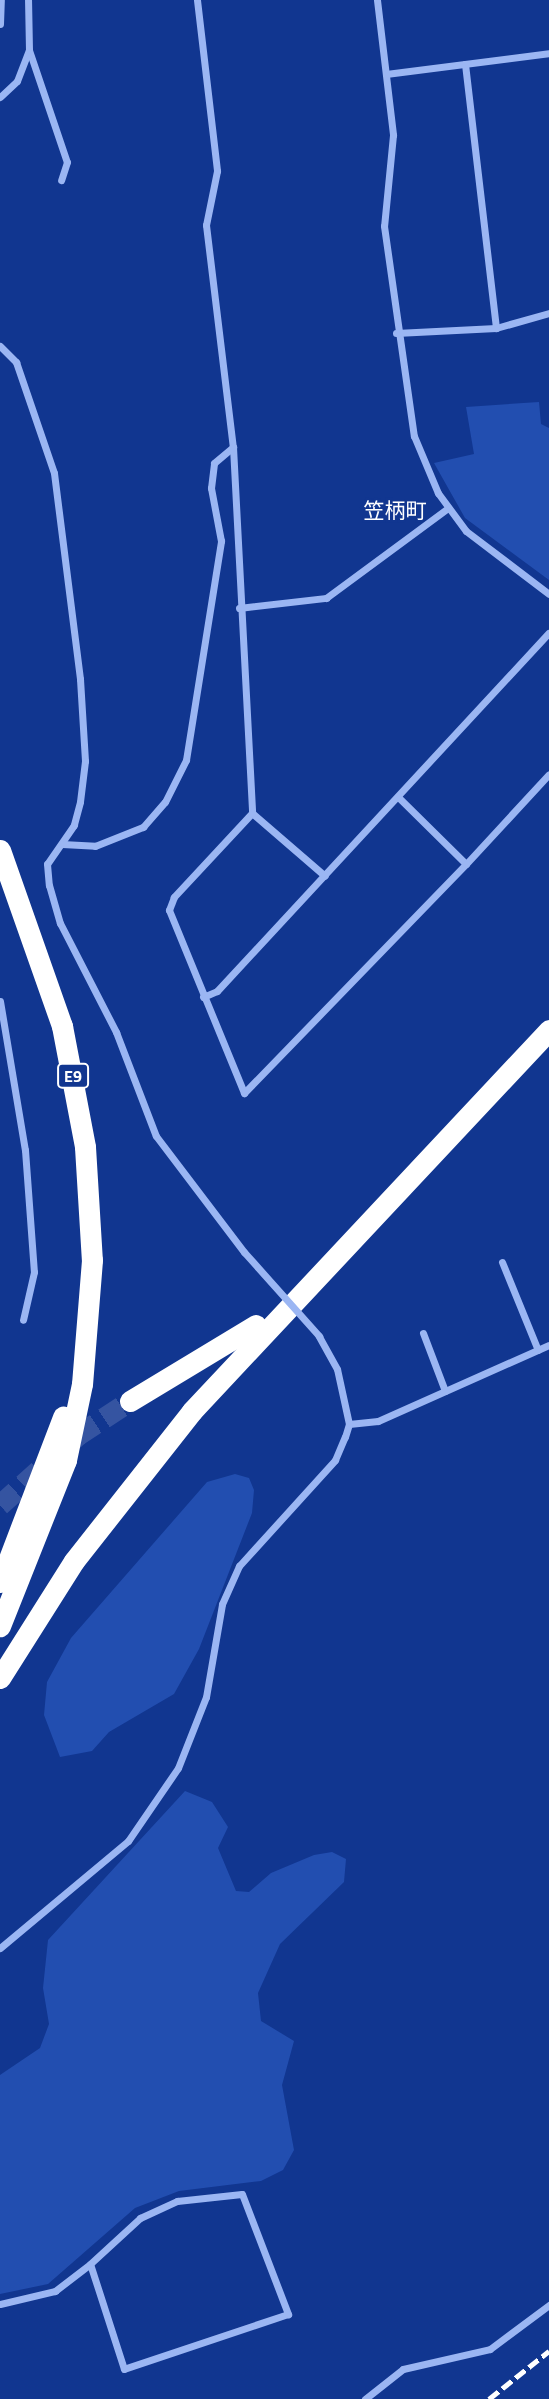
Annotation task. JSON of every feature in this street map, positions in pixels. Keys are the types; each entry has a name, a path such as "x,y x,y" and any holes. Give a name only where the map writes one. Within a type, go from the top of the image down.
{"highway":[{"name":"E9","path":"0,850 43,965 75,1086 90,1204 90,1313 40,1511 0,1626"},
{"path":"0,1678 132,1484 324,1271 549,1030"},
{"path":"130,1401 234,1341 324,1271"},
{"name":"E9","path":"0,1581 40,1511"}],"street":[{"path":"0,24 1,0"},
{"path":"28,0 29,50 67,162 61,180"},
{"path":"197,0 217,171 206,225 233,447 239,608 252,813 325,876"},
{"path":"377,0 393,152 384,226 396,333 414,436 448,508 486,550 549,594"},
{"path":"0,97 17,81 29,50"},
{"path":"386,74 549,53"},
{"path":"464,64 496,328"},
{"path":"396,333 496,328 549,313"},
{"path":"0,346 16,362 54,473 65,532 85,761 74,825 47,864 60,923 116,1032 156,1136 244,1252 319,1336 337,1369 349,1424 335,1460 239,1566 222,1604 206,1697 178,1768 128,1841 0,1948"},
{"path":"62,844 95,846 143,827 165,802 186,761 221,541 211,488 215,463 233,447"},
{"path":"239,608 326,598 448,508"},
{"path":"203,998 325,876 549,633"},
{"path":"252,813 170,904 203,998 244,1093 549,774"},
{"path":"398,797 466,863"},
{"path":"0,1001 25,1150 33,1259 23,1320"},
{"path":"502,1262 538,1350"},
{"path":"424,1333 445,1391"},
{"path":"349,1424 378,1420 549,1345"},
{"path":"0,2304 55,2291 90,2264 140,2218 177,2201 242,2194 288,2314 124,2369 90,2264"},
{"path":"365,2399 403,2369 490,2348 549,2305"}],"shaded area":[{"path":"539,402 541,424 549,428 549,580 465,518 434,463 474,454 466,407"},
{"path":"235,1474 249,1478 254,1490 252,1513 199,1649 174,1694 109,1732 92,1751 60,1757 44,1715 47,1682 71,1638 207,1482"},
{"path":"185,1791 212,1802 228,1827 218,1848 236,1891 249,1892 271,1873 314,1855 332,1852 346,1859 344,1882 280,1944 258,1993 261,2021 294,2041 282,2085 294,2150 283,2170 261,2181 179,2191 135,2208 48,2284 0,2294 0,2075 40,2048 49,2024 43,1988 48,1940"}],"tunnel":[{"path":"0,1505 78,1435 130,1401"}],"railway":[{"path":"489,2399 549,2351"}],"district":[{"name":"笠柄町","path":"395,510"}]}
